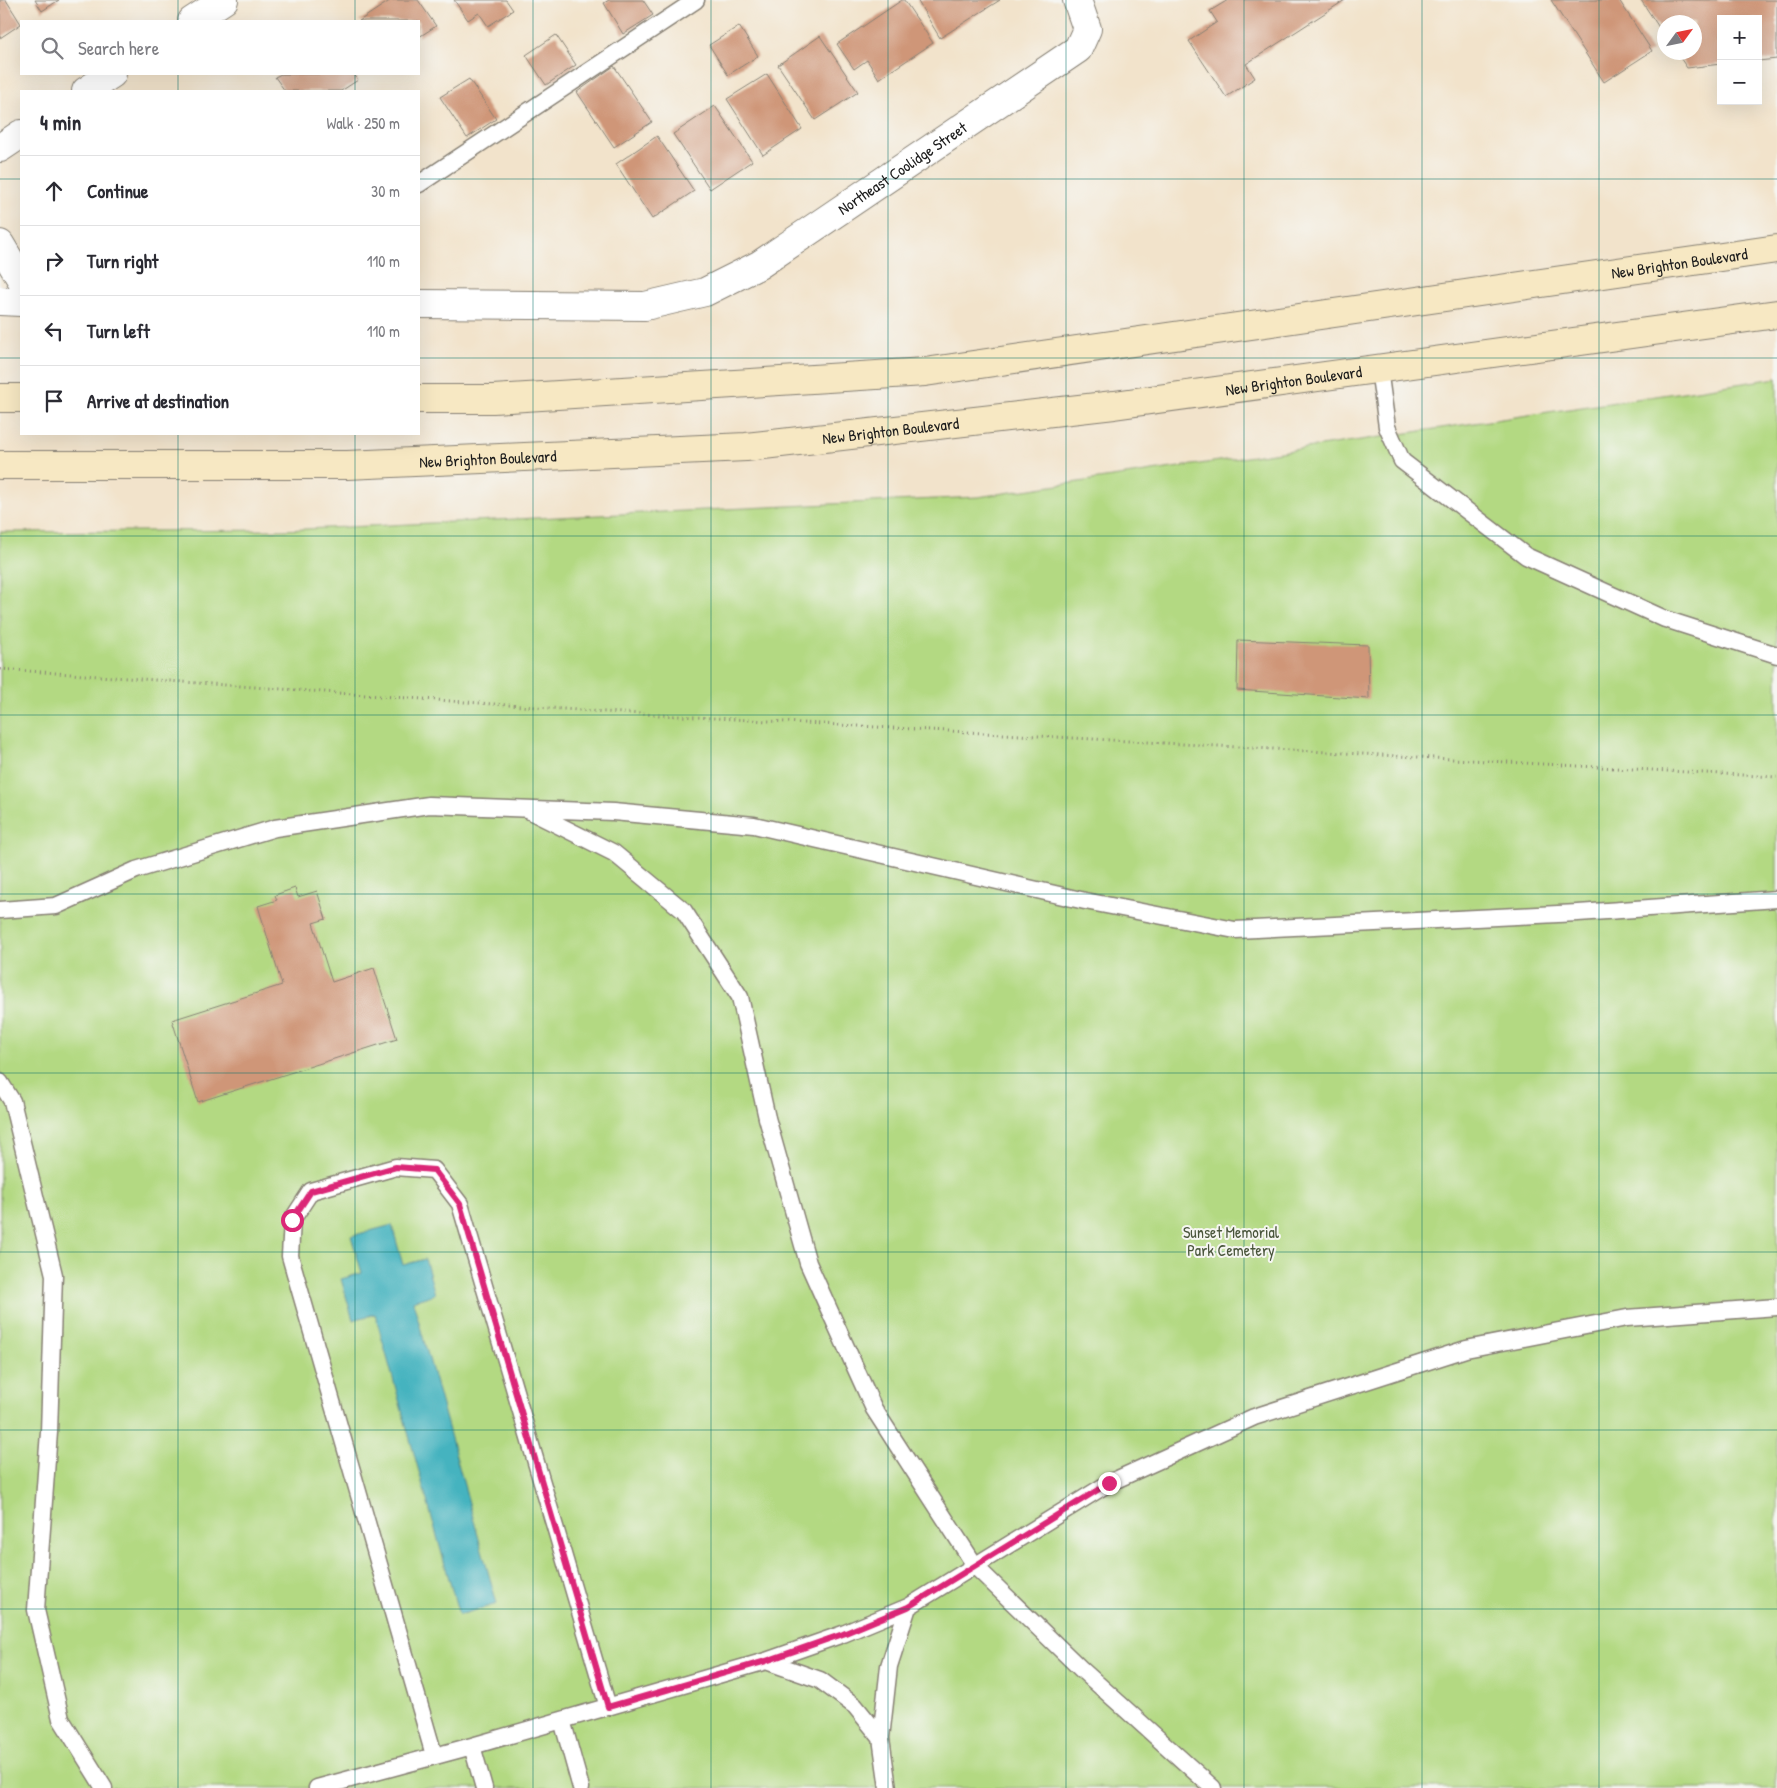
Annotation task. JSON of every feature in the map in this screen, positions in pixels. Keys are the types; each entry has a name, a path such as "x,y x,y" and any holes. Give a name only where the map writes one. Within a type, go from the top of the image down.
{"main road":[{"name":"New Brighton Boulevard","path":"420,399 493,399 925,372 1777,248"},
{"name":"New Brighton Boulevard","path":"0,465 347,465 746,447 1114,405 1777,314"},
{"path":"0,398 20,398"}],"street":[{"path":"194,20 224,0"},
{"name":"Northeast Coolidge Street","path":"420,304 645,306 705,292 759,265 1078,49 1087,29 1077,0"},
{"path":"88,90 110,75"},
{"path":"0,148 20,135"},
{"path":"0,244 20,277"},
{"path":"0,301 20,302"}],"lane":[{"path":"420,183 696,0"},
{"path":"1380,368 1387,427 1402,462 1526,556 1665,619 1777,655"},
{"path":"0,910 56,906 136,870 275,828 429,805 613,812 754,825 1085,901 1235,930 1578,913 1777,899"},
{"path":"526,809 614,853 684,911 740,997 767,1118 808,1263 874,1409 976,1567 1082,1669 1213,1788"},
{"path":"0,1082 12,1101 54,1275 49,1432 36,1610 62,1719 104,1788"},
{"path":"434,1755 290,1256 292,1220 311,1191 396,1167 434,1170 460,1204 608,1707"},
{"path":"317,1788 472,1746 766,1661 843,1634 908,1607 976,1567 1109,1483 1264,1414 1466,1349 1628,1318 1777,1307"},
{"path":"888,1788 881,1738 889,1666 908,1607"},
{"path":"766,1661 820,1680 855,1706 881,1738"},
{"path":"562,1720 581,1788"},
{"path":"472,1746 484,1788"}],"path":[{"path":"0,669 616,712 1777,777"}],"green space":[{"name":"Sunset Memorial Park Cemetery","path":"1777,378 1777,1788 0,1788 0,532 285,530 978,497"}],"water":[{"path":"392,1225 403,1265 425,1259 435,1294 413,1301 497,1604 459,1615 375,1314 353,1320 341,1279 362,1273 351,1236"}],"building":[{"path":"0,0 6,0 20,25 0,38"},
{"path":"35,0 59,0 42,11"},
{"path":"391,0 418,0 436,26 420,36 420,20 361,20"},
{"path":"454,0 506,0 513,10 488,26 479,13 468,20"},
{"path":"609,0 643,0 653,15 623,34 604,3"},
{"path":"904,0 933,43 879,79 867,60 854,69 837,44"},
{"path":"917,0 1000,0 940,38"},
{"path":"1228,0 1345,0 1246,64 1255,78 1226,97 1189,41 1217,22 1210,11"},
{"path":"1551,0 1619,0 1652,51 1604,82"},
{"path":"1641,0 1777,0 1777,59 1762,61 1762,15 1717,15 1717,64 1687,68 1682,60 1702,60 1702,15 1657,15 1657,24"},
{"path":"739,26 758,56 728,75 709,45"},
{"path":"556,35 576,65 546,85 526,55"},
{"path":"820,36 858,92 815,120 778,65"},
{"path":"614,66 652,122 614,147 577,92"},
{"path":"767,74 802,129 763,155 727,99"},
{"path":"279,75 355,75 358,80 343,90 284,90 275,77"},
{"path":"469,79 496,119 467,138 440,97"},
{"path":"715,106 752,161 710,189 673,134"},
{"path":"657,136 694,191 652,219 616,164"},
{"path":"1238,640 1368,645 1369,699 1237,690"},
{"path":"295,888 298,897 317,891 326,919 313,923 332,982 374,968 397,1039 198,1102 172,1020 282,985 258,906 277,900 275,895"}],"route":[{"path":"292,1220 311,1191 396,1167 434,1170 460,1204 608,1707 766,1661 843,1634 908,1607 976,1567 1109,1483"}]}
